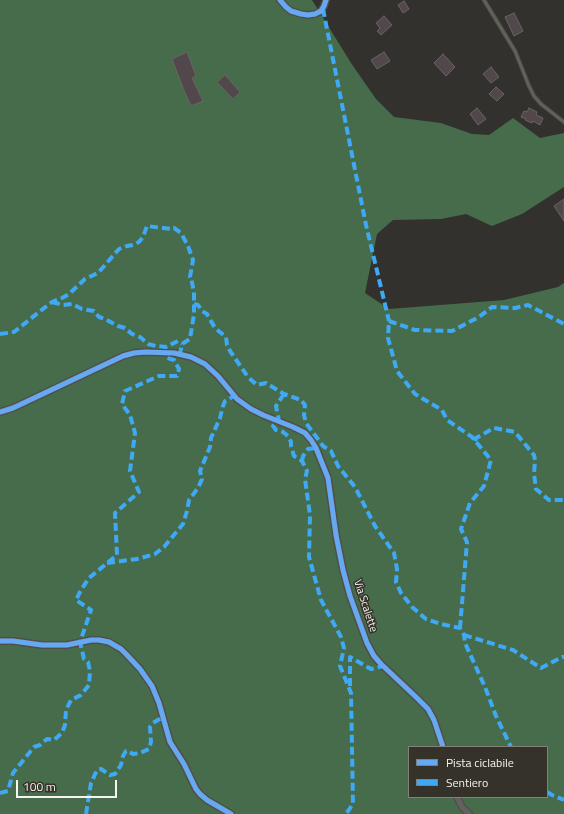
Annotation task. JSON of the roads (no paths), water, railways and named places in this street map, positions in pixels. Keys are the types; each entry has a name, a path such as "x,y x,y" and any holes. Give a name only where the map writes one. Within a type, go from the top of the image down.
{"street":[{"path":"280,0 291,11 308,15 321,11 326,0"},
{"name":"Via Scalette","path":"0,412 13,408 123,356 145,352 174,353 188,356 202,362 214,372 241,402 251,409 300,430 309,438 316,448 329,482 338,544 345,579 371,652 381,664 428,709 434,720 443,746"},
{"path":"0,641 56,645 99,640 109,642 121,649 140,669 152,686 159,703 170,742 182,760 198,792 207,800 231,814"},
{"path":"458,798 469,814"}],"lane":[{"path":"484,0 508,37 534,96 538,102 564,122"}]}
